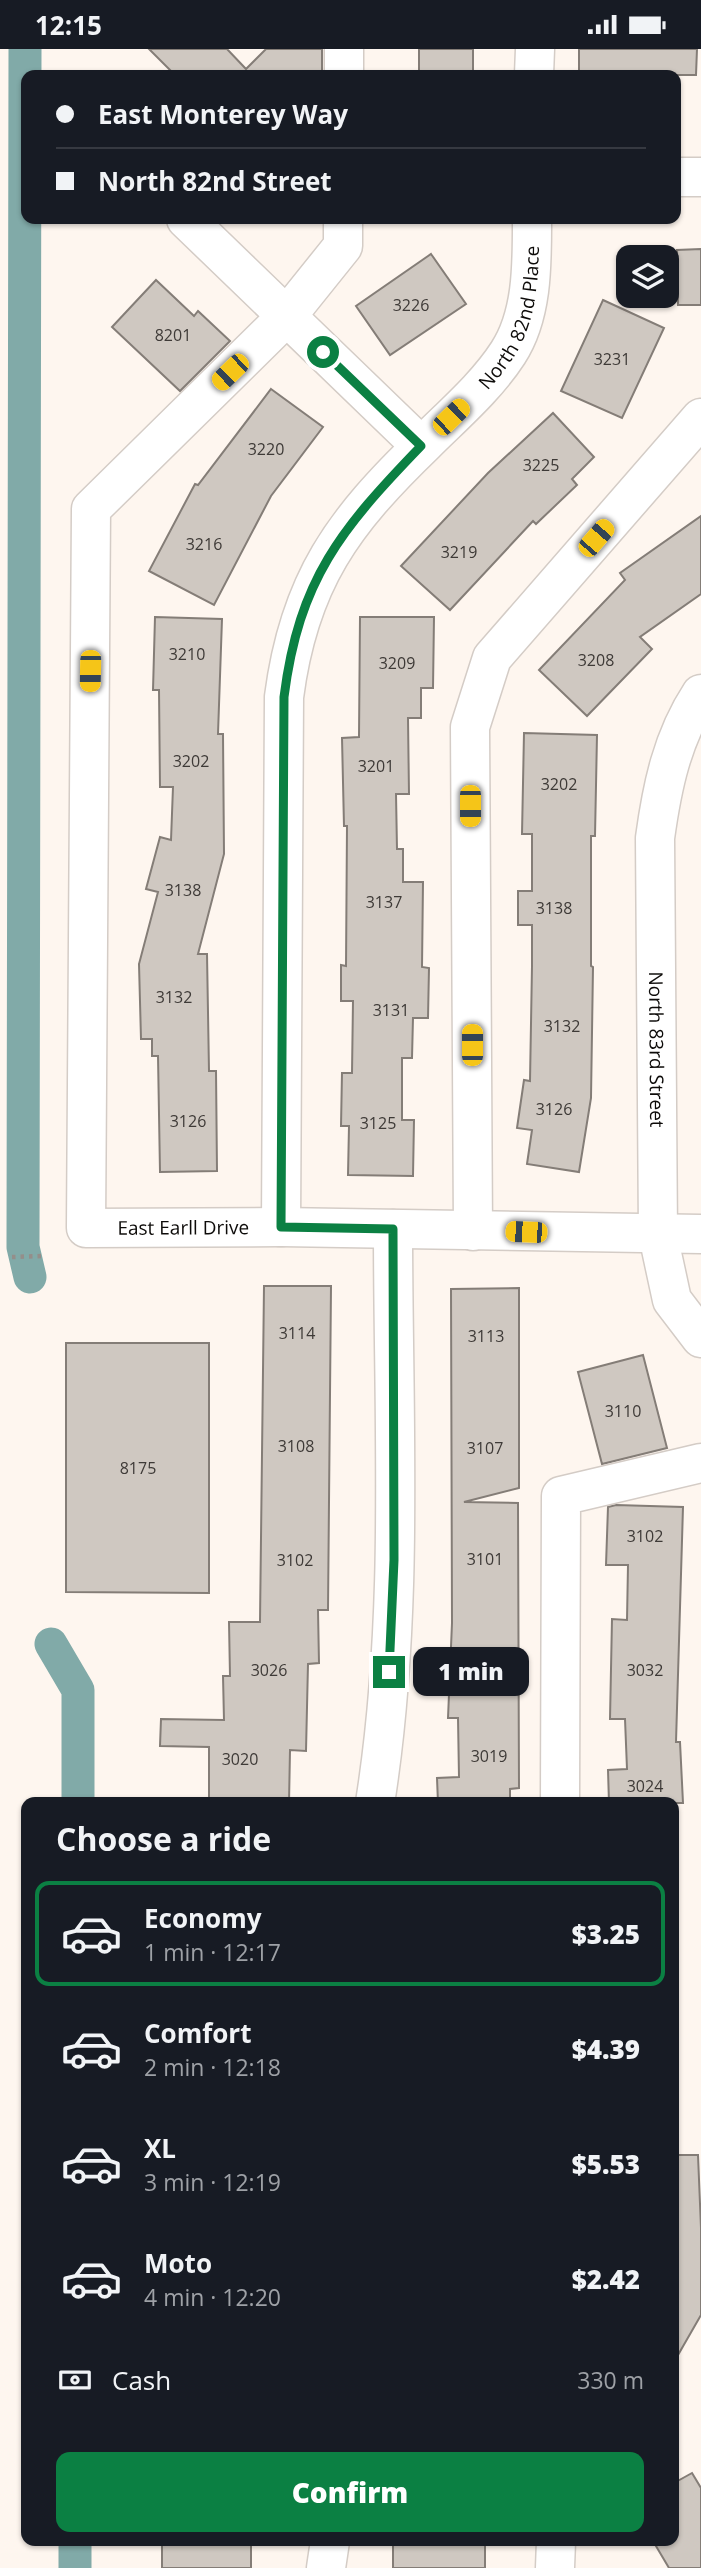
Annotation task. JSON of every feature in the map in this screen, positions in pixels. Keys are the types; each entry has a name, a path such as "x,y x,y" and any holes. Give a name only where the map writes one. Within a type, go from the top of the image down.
{"street":[{"path":"344,49 344,70"},
{"path":"534,70 535,49"},
{"path":"681,177 701,177"},
{"path":"191,224 421,446"},
{"path":"286,317 343,246 343,224"},
{"name":"North 82nd Place","path":"281,1227 284,697 290,648 304,603 328,555 365,505 482,387 510,352 532,276 532,224"},
{"name":"East Earll Drive","path":"286,317 91,509 86,1228 281,1227 701,1234"},
{"path":"473,1231 470,727 492,658 701,418"},
{"name":"North 83rd Street","path":"701,694 672,751 661,794 655,838 658,1235 672,1300 701,1338"},
{"path":"376,1797 387,1727 394,1560 393,1229"},
{"path":"559,1797 561,1496 701,1463"},
{"path":"326,2568 329,2546"},
{"path":"555,2568 556,2546"}],"path":[{"path":"12,1257 43,1256"}],"building":[{"path":"149,49 227,49 246,69 266,49 322,49 322,70 170,70"},
{"path":"419,49 473,49 473,70 419,70"},
{"path":"579,49 697,49 696,75 681,75 681,70 579,70"},
{"path":"701,249 701,305 679,305 679,250"},
{"path":"431,254 466,304 390,355 356,306"},
{"path":"156,280 194,316 198,311 230,341 180,391 112,327"},
{"path":"603,300 664,328 622,418 561,391"},
{"path":"271,389 323,427 271,496 214,605 149,571 195,484 198,485"},
{"path":"553,413 594,457 572,479 577,485 536,524 533,521 450,610 401,566 488,473"},
{"path":"701,516 701,594 640,637 652,649 587,716 539,670 625,580 620,573"},
{"path":"155,617 222,619 218,734 223,734 224,854 198,954 207,954 209,1071 216,1071 217,1171 160,1172 158,1056 152,1056 152,1039 141,1039 139,964 158,892 146,889 160,837 171,840 173,787 160,787 159,690 153,690"},
{"path":"360,617 434,617 433,688 421,688 421,718 408,718 409,794 396,794 397,849 403,849 403,882 423,882 422,967 429,968 428,1018 413,1018 412,1058 402,1058 402,1120 414,1120 413,1176 348,1175 349,1126 341,1126 342,1073 352,1073 353,1001 341,1001 341,965 346,966 347,826 344,826 342,738 359,737"},
{"path":"524,733 597,735 595,836 591,836 591,1098 579,1172 527,1164 532,1130 517,1128 524,1080 530,1081 532,925 518,925 518,891 532,891 532,834 522,834"},
{"path":"264,1286 331,1286 328,1610 318,1610 319,1663 308,1664 306,1751 290,1750 289,1797 209,1797 209,1747 160,1746 161,1719 224,1720 223,1676 230,1676 229,1622 260,1622"},
{"path":"519,1288 519,1488 464,1502 518,1503 519,1788 510,1789 510,1797 438,1797 437,1778 459,1777 458,1718 448,1718 452,1623 451,1289"},
{"path":"66,1343 209,1343 209,1593 66,1592"},
{"path":"643,1355 667,1448 602,1464 578,1372"},
{"path":"608,1507 683,1507 676,1742 680,1742 683,1803 679,1803 679,1797 609,1797 608,1770 627,1769 625,1719 610,1719 612,1619 627,1620 628,1565 606,1565"},
{"path":"679,2155 698,2155 701,2315 679,2353"},
{"path":"692,2473 701,2488 701,2568 669,2568 656,2546 679,2546 679,2480"},
{"path":"162,2546 251,2546 251,2568 162,2568"},
{"path":"393,2546 485,2546 485,2568 393,2568"}],"waterway":[{"path":"25,49 25,70"},
{"path":"25,224 23,1247 30,1277"},
{"path":"51,1644 78,1690 78,1797"},
{"path":"75,2546 75,2568"}],"route":[{"path":"323,352 395,424 421,446 365,505 328,555 304,603 290,648 284,697 281,1227 393,1229 394,1560 389,1672"}]}
